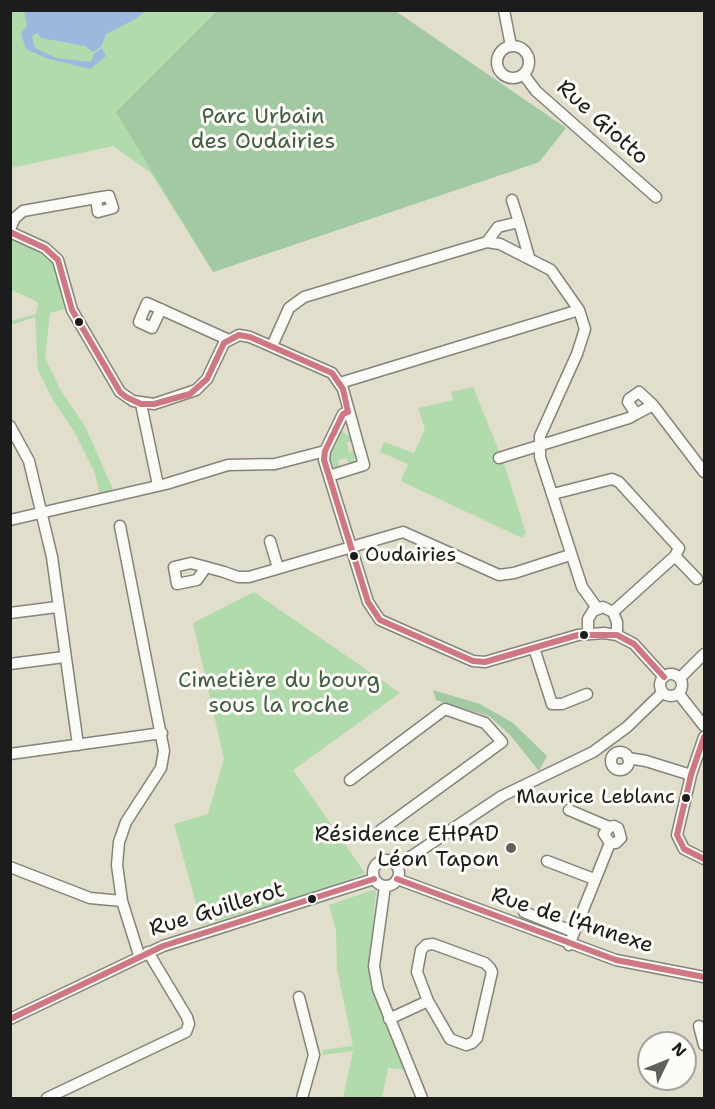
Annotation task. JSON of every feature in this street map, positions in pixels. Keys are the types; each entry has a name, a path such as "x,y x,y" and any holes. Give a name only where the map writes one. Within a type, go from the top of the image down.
{"street":[{"path":"504,10 511,46"},
{"path":"511,46 521,48 526,53 529,65 524,75 508,78 498,66 500,53 511,46"},
{"name":"Rue Giotto","path":"524,75 536,91 656,197"},
{"path":"96,198 23,211 15,218 10,231 45,248 58,260 72,310 120,392 141,404 154,404 196,390 207,379 224,343 239,336 250,337 332,373 340,383 364,465 329,476"},
{"path":"512,200 529,257"},
{"path":"487,242 498,227 519,222"},
{"path":"272,346 289,308 304,297 487,242 500,244 551,270 579,310 585,329 583,341 540,436 540,457 582,587 597,608"},
{"path":"161,309 228,340"},
{"path":"340,383 579,310"},
{"path":"636,414 628,402 639,392 653,405 705,472"},
{"path":"141,404 158,485"},
{"path":"500,458 636,414 653,405"},
{"path":"348,412 343,414 325,451 324,460 368,602 380,620 473,661 485,662 588,633 617,635 634,644 664,677"},
{"path":"10,426 29,461 52,558 78,745"},
{"path":"10,520 158,485 228,465 275,464 325,451"},
{"path":"553,494 604,479 612,479 619,482 678,546 679,551 675,556 613,612"},
{"path":"47,1098 186,1032 189,1024 187,1017 143,954 122,901 117,865 121,832 161,768 164,751 120,526"},
{"path":"206,567 243,577 350,545 403,532 499,575 514,573 570,555"},
{"path":"270,541 278,568"},
{"path":"675,556 697,579"},
{"path":"10,613 57,607"},
{"path":"588,633 588,619 597,608 603,607 613,612 617,622 617,635"},
{"path":"534,648 552,704 562,704 587,694"},
{"path":"680,678 705,654"},
{"path":"10,664 64,657"},
{"path":"662,693 660,684 664,677 672,674 680,678 682,686 679,694"},
{"path":"662,693 670,697 679,694"},
{"path":"397,866 502,796 593,752 627,727 662,693"},
{"path":"679,694 705,726"},
{"path":"350,780 445,709 485,723 502,742 381,830"},
{"path":"10,754 162,733"},
{"path":"705,737 691,776 677,835 684,849 705,859"},
{"path":"628,758 646,760 691,776"},
{"path":"569,810 609,827 618,828 621,833 619,841 610,843 569,945"},
{"path":"385,886 374,879 374,867 380,861 391,861 397,866"},
{"path":"547,861 594,879"},
{"path":"385,886 397,879 397,866"},
{"path":"10,867 90,898 122,901"},
{"name":"Rue Guillerot","path":"10,1019 143,954 374,879"},
{"name":"Rue de l'Annexe","path":"397,879 569,945 632,965 705,977"},
{"path":"385,886 374,966 378,989 422,1098"},
{"path":"524,912 574,932"},
{"path":"433,944 485,963 492,972 477,1038 466,1046 450,1039 428,1000 417,972 421,950 426,945 433,944"},
{"path":"299,997 314,1055 302,1098"},
{"path":"389,1019 428,1000"},
{"path":"699,1026 705,1045"}],"green space":[{"name":"Parc Urbain des Oudairies","path":"394,10 566,128 539,162 213,272 116,112 217,11"},
{"name":"Parc Urbain des Oudairies","path":"10,11 394,11 566,128 539,162 213,272 151,173 113,146 11,168"},
{"path":"11,236 45,252 53,261 66,305 64,309 50,313 45,358 61,391 85,426 114,492 100,495 95,473 74,431 53,400 38,370 35,317 11,325 11,321 36,314 38,304 11,290"},
{"path":"473,387 503,461 526,533 522,538 401,481 408,464 380,452 384,442 414,453 425,429 418,408 453,400 451,392"},
{"path":"340,431 352,437 353,441 347,442 349,452 356,450 356,453 353,462 349,463 346,458 338,460 340,467 334,467 328,456"},
{"name":"Cimetière du bourg sous la roche","path":"254,592 400,693 293,770 365,873 324,890 202,925 174,824 208,814 224,759 193,623"},
{"path":"433,690 480,704 513,723 547,756 539,771 510,735 489,716 436,700"},
{"path":"376,889 371,952 374,994 407,1070 388,1068 382,1098 343,1098 353,1051 322,1055 323,1050 353,1046 337,969 336,931 329,905"}],"water":[{"path":"24,10 145,11 135,19 106,34 101,47 93,52 85,46 41,38 37,33 32,36 35,48 57,58 91,62 94,54 102,48 106,56 90,69 46,58 26,49 21,34 27,25"}],"transit line":[{"path":"10,232 45,248 58,260 72,310 120,392 126,397 141,404 154,404 190,394 207,379 224,343 239,335 250,337 332,373 343,389 348,412"},
{"path":"348,412 343,414 325,451 324,460 368,602 380,620 473,661 485,662 578,635 617,635 634,644 664,677"},
{"path":"704,737 691,775 677,835 684,849 704,859"},
{"path":"10,1019 163,946 374,879"},
{"path":"397,879 616,960 704,977"}],"place":[{"name":"Oudairies","path":"354,556"},
{"name":"Maurice Leblanc","path":"686,798"},
{"name":"Résidence EHPAD Léon Tapon","path":"511,848"}]}
